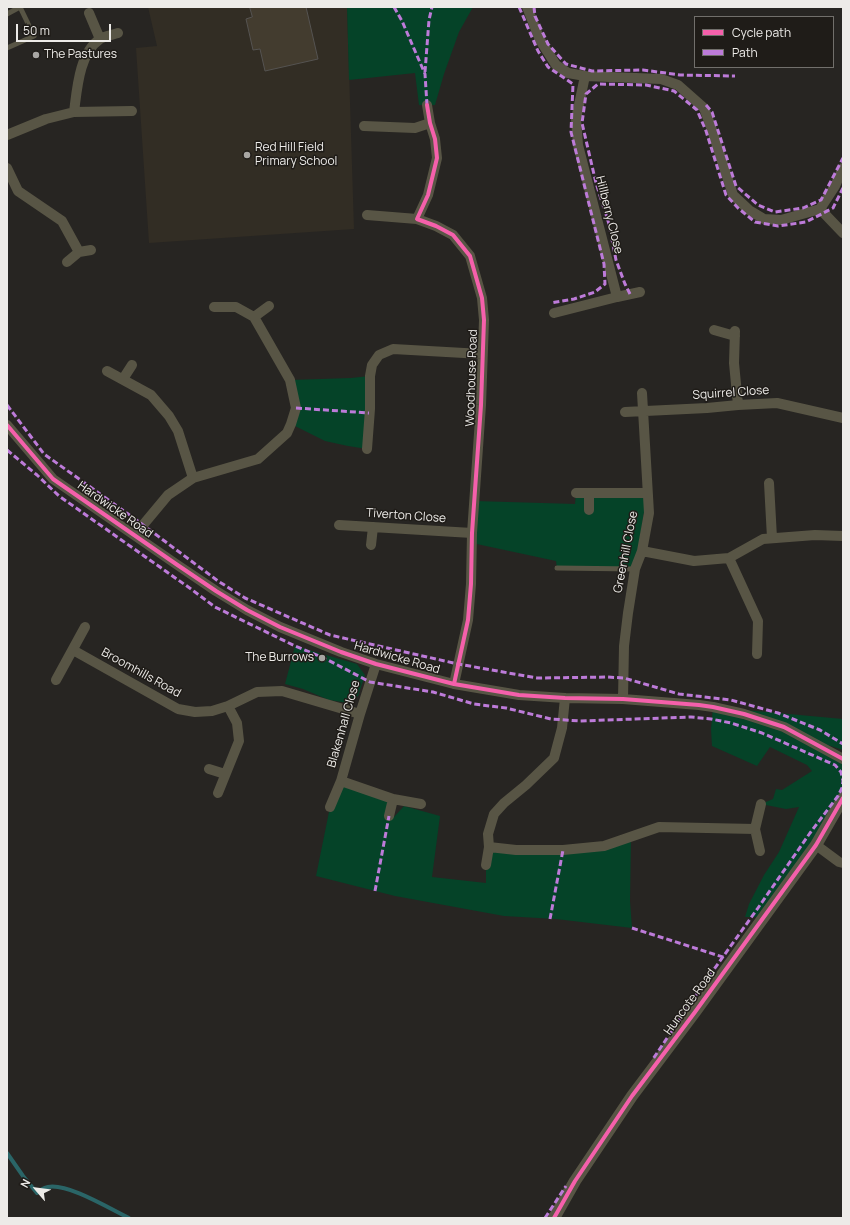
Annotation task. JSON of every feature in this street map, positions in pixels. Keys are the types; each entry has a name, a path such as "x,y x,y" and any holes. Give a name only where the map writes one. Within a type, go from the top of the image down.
{"street":[{"path":"527,7 540,40 556,65 568,73 585,76 661,79 678,85 704,108 733,195 749,210 764,219 781,220 820,209 835,186 843,168"},
{"path":"89,13 100,39"},
{"path":"74,112 79,75 89,50 100,39 118,33"},
{"name":"Hillberry Close","path":"585,76 576,119 578,145 617,297"},
{"path":"417,219 428,195 437,158 435,139 430,123 427,105"},
{"path":"7,135 46,119 74,112 132,111"},
{"path":"364,126 415,128 430,123"},
{"path":"7,168 18,191 62,221 77,248"},
{"path":"820,209 843,233"},
{"name":"Woodhouse Road","path":"367,215 417,219 436,226 453,235 470,256 482,298 484,320 481,412 472,533 471,584 468,620 454,684"},
{"path":"77,248 91,250"},
{"path":"67,262 77,248"},
{"path":"554,313 640,292"},
{"path":"254,317 269,306"},
{"path":"136,536 143,525 168,495 193,478 258,459 287,433 291,424 296,408 290,380 254,317 236,307 214,307"},
{"path":"714,330 735,333 734,363 738,405"},
{"path":"367,449 370,409 370,376 372,365 380,355 393,349 482,354"},
{"path":"123,379 132,365"},
{"path":"107,371 151,396 170,416 178,431 193,478"},
{"name":"Greenhill Close","path":"623,699 624,646 628,613 635,570 642,551 649,513 642,393"},
{"name":"Squirrel Close","path":"625,412 777,403 843,418"},
{"name":"Hardwicke Road","path":"7,425 53,479 198,580 247,610 280,627 341,652 376,664 454,684 519,695 565,698 623,699 699,705 744,714 784,727 843,758"},
{"path":"770,483 772,538"},
{"path":"576,493 647,493"},
{"path":"589,493 589,510"},
{"name":"Tiverton Close","path":"338,525 472,533"},
{"path":"371,545 373,527"},
{"path":"642,551 694,561 729,558 763,539 815,535 843,536"},
{"path":"729,558 758,621 758,654"},
{"path":"56,680 85,627"},
{"name":"Broomhills Road","path":"73,650 178,708 195,712 212,712 257,692 282,691 360,714"},
{"name":"Blakenhall Close","path":"376,664 341,781 393,799 421,804"},
{"path":"486,865 489,847 488,834 494,814 504,803 526,785 554,758 562,728 565,698"},
{"path":"218,793 239,741 237,723 228,706"},
{"path":"209,769 225,774"},
{"path":"330,807 341,781"},
{"name":"Huncote Road","path":"554,1218 575,1181 632,1096 816,845 843,798"},
{"path":"389,816 393,799"},
{"path":"760,851 754,829 761,804"},
{"path":"489,847 516,850 563,850 604,846 659,827 754,829"},
{"path":"816,845 839,862 843,863"}],"lane":[{"path":"7,14 20,7 34,36 7,48"},
{"path":"557,568 635,570"}],"shaded area":[{"name":"Red Hill Field Primary School","path":"148,7 347,7 354,229 149,243 136,48 157,46"}],"green space":[{"path":"347,7 473,7 459,32 435,105 419,105 415,73 349,80"},
{"path":"370,376 367,449 325,441 291,424 296,408 290,380"},
{"path":"576,493 647,493 635,569 557,568 556,561 472,543 475,501 575,504"},
{"path":"295,646 357,664 365,675 358,696 348,703 329,700 303,689 285,684"},
{"path":"713,707 843,719 843,750 816,741 843,759 843,798 763,917 745,917 749,904 764,875 779,852 799,807 786,809 761,804 773,799 776,789 782,790 812,771 807,765 770,747 757,766 712,746 711,729"},
{"path":"341,781 393,799 389,816 394,817 404,806 440,816 432,877 486,883 486,865 489,847 563,850 631,836 630,901 632,928 556,919 504,916 395,896 316,876 330,807"}],"building":[{"path":"250,7 306,7 318,59 265,71 260,49 253,50 246,19 252,17"}],"waterway":[{"path":"7,1153 37,1193 48,1187 66,1189 89,1198 129,1218"}],"marked path":[{"path":"394,7 402,21 425,74 427,105"},
{"path":"425,72 429,20 432,7"},
{"path":"519,7 538,51 548,67 573,84 571,132 604,264 605,284 595,292 574,299 551,303"},
{"path":"534,7 535,16 548,44 566,64 592,71 643,70 680,75 735,76"},
{"path":"630,294 616,260 609,224 596,183 582,123 586,94 598,84 646,85 674,91 697,110 706,131 726,195 738,208 755,222 778,226 806,222 833,208 843,188"},
{"path":"706,105 712,112 736,186 758,205 775,212 803,208 821,200 843,158"},
{"path":"7,405 44,454 131,516 218,581 245,598 330,635 458,664 537,678 624,678 679,694 731,700 778,713 820,730 843,744"},
{"path":"296,408 369,413"},
{"path":"7,450 59,496 215,607 295,646 324,658 370,682 433,692 474,704 506,708 551,719 580,721 691,717 711,719 731,723 762,733 835,765 841,772 843,781 842,788 838,796 810,833 702,986 653,1059"},
{"path":"375,891 389,816"},
{"path":"550,919 563,850"},
{"path":"632,928 726,958"},
{"path":"545,1218 566,1186"}],"cycle path":[{"path":"427,105 430,123 435,139 437,158 428,195 417,219 436,226 453,235 470,256 482,298 484,320 481,405 472,533 471,584 468,620 454,684"},
{"path":"7,425 53,479 176,564 247,610 280,627 341,652 376,664 454,684 519,695 565,698 623,699 713,707 744,714 784,727 843,759"},
{"path":"554,1218 575,1181 632,1096 816,845 843,798"}],"place":[{"name":"The Pastures","path":"36,55"},
{"name":"Red Hill Field Primary School","path":"247,155"},
{"name":"The Burrows","path":"322,658"}]}
